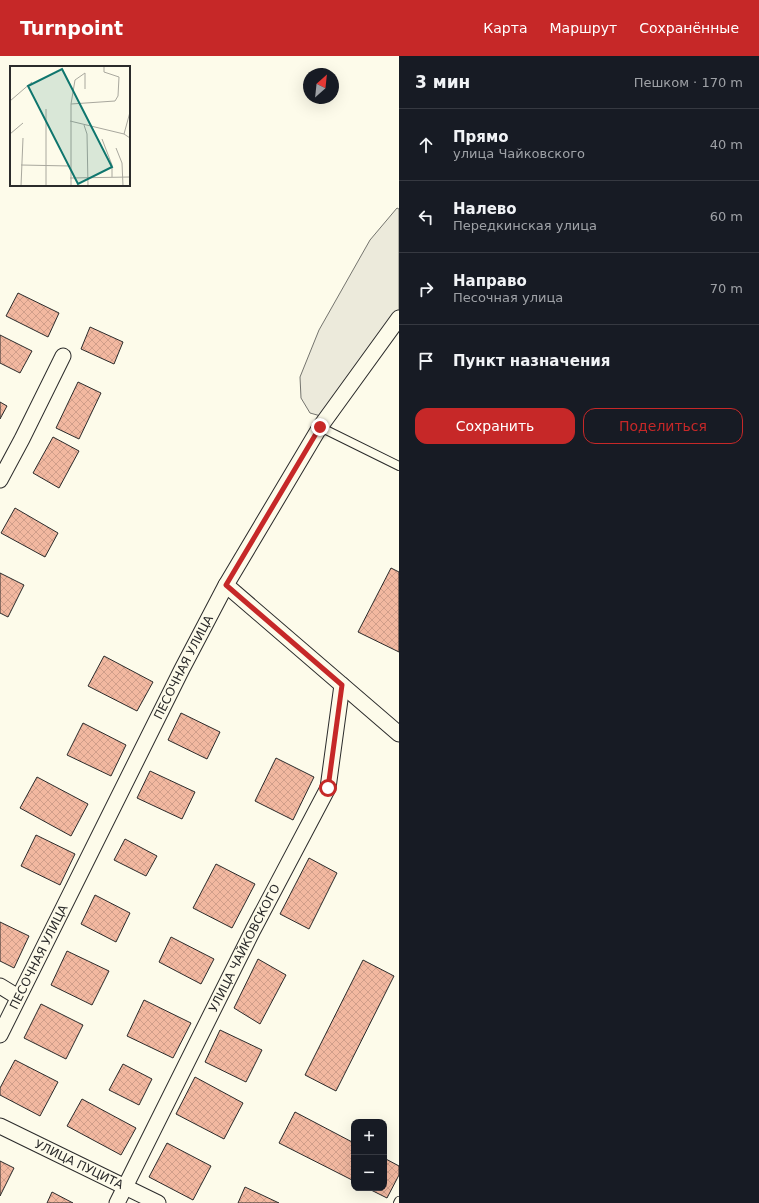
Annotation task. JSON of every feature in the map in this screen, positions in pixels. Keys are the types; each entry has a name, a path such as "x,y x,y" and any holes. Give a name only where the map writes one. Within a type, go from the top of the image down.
{"street":[{"name":"ПЕСОЧНАЯ УЛИЦА","path":"0,1035 226,585 320,427 399,318"},
{"path":"0,480 63,356"},
{"path":"226,585 399,734"},
{"name":"УЛИЦА ЧАЙКОВСКОГО","path":"117,1203 124,1186 253,930 328,788 342,685"},
{"path":"0,986 18,997"},
{"name":"УЛИЦА ПУЦИТА","path":"0,1126 158,1203"}],"lane":[{"path":"320,427 399,466"}],"shaded area":[{"path":"397,208 399,209 399,321 335,420 310,413 301,398 300,377 319,330 370,240"}],"building":[{"path":"18,293 59,313 48,337 6,316"},
{"path":"90,327 123,342 114,364 81,349"},
{"path":"0,335 32,351 20,373 0,363"},
{"path":"78,382 101,393 79,439 56,428"},
{"path":"0,402 7,406 0,419"},
{"path":"53,437 79,451 59,488 33,473"},
{"path":"15,508 58,533 45,557 1,533"},
{"path":"391,568 399,572 399,652 358,632"},
{"path":"0,573 24,585 8,617 0,613"},
{"path":"104,656 153,682 137,711 88,686"},
{"path":"181,713 220,732 207,759 168,740"},
{"path":"83,723 126,745 111,776 67,755"},
{"path":"276,758 314,777 293,820 255,801"},
{"path":"150,771 195,792 182,819 137,798"},
{"path":"37,777 88,804 71,836 20,808"},
{"path":"36,835 75,854 60,885 21,866"},
{"path":"125,839 157,856 146,876 114,860"},
{"path":"309,858 337,873 309,929 280,914"},
{"path":"216,864 255,884 232,928 193,908"},
{"path":"95,895 130,913 116,942 81,924"},
{"path":"0,922 29,936 14,968 0,961"},
{"path":"171,937 214,959 201,984 159,962"},
{"path":"67,951 109,971 92,1005 51,985"},
{"path":"258,959 286,975 260,1024 234,1008"},
{"path":"363,960 394,976 336,1091 305,1075"},
{"path":"144,1000 191,1023 173,1058 127,1036"},
{"path":"41,1004 83,1025 66,1059 24,1038"},
{"path":"220,1030 262,1050 246,1082 205,1062"},
{"path":"15,1060 58,1082 40,1116 0,1095 0,1088"},
{"path":"123,1064 152,1079 139,1105 109,1090"},
{"path":"195,1077 243,1103 224,1139 176,1114"},
{"path":"82,1099 136,1128 121,1155 67,1126"},
{"path":"295,1112 351,1141 351,1179 279,1143"},
{"path":"167,1143 211,1166 193,1200 149,1177"},
{"path":"387,1160 399,1166 399,1175 387,1198 373,1191 387,1191"},
{"path":"0,1161 14,1168 0,1196"},
{"path":"245,1187 279,1203 238,1203"},
{"path":"52,1192 73,1203 47,1203"}],"route":[{"path":"320,427 226,585 342,685 328,788"}]}
